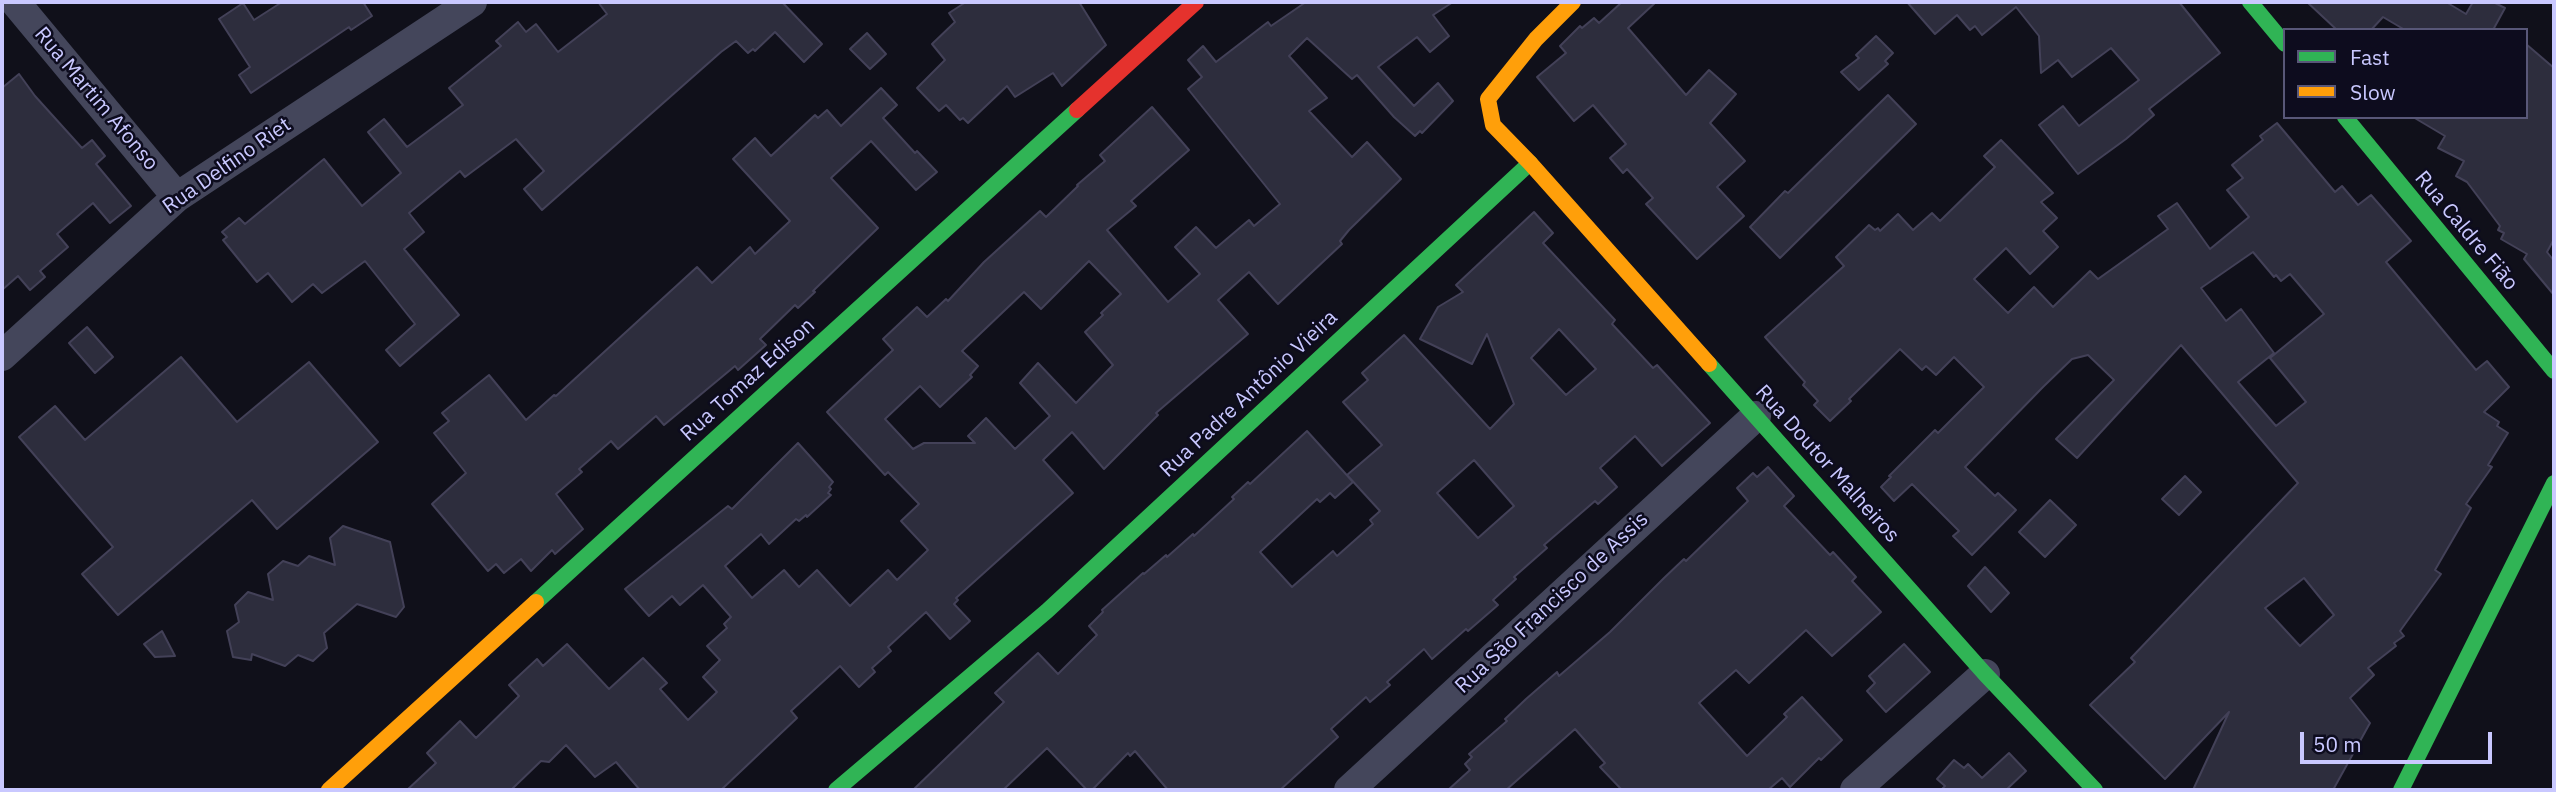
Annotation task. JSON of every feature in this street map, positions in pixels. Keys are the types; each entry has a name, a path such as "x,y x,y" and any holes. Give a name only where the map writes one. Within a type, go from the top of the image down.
{"street":[{"name":"Rua Martim Afonso","path":"15,2 177,197"},
{"name":"Rua Delfino Riet","path":"2,356 177,197 472,2"},
{"name":"Rua Tomaz Edison","path":"328,790 1196,2"},
{"path":"1530,163 1493,125 1488,99 1536,39 1573,2"},
{"path":"2250,2 2283,42"},
{"name":"Rua Caldre Fião","path":"2347,119 2554,371"},
{"name":"Rua Doutor Malheiros","path":"1530,163 1984,674 2095,790"},
{"name":"Rua Padre Antônio Vieira","path":"836,790 1047,611 1530,163"},
{"name":"Rua São Francisco de Assis","path":"1349,790 1756,416"},
{"path":"2401,790 2554,483"},
{"path":"1855,790 1984,674"}],"building":[{"path":"282,2 363,2 372,16 351,30 349,27 251,93 239,75 250,67 219,19 243,3 254,20"},
{"path":"598,2 782,2 822,44 804,62 775,32 755,51 753,49 748,53 736,41 542,210 524,189 544,171 516,139 465,177 460,171 409,213 424,232 404,249 459,315 400,366 386,350 415,324 365,261 322,293 313,284 292,302 268,273 257,282 223,240 227,237 222,232 239,218 245,224 324,159 362,206 401,173 368,132 384,119 407,147 463,105 449,88 501,46 496,41 518,22 526,32 536,24 558,52 607,14"},
{"path":"966,2 1079,2 1106,45 1062,86 1053,73 1015,97 1007,86 968,123 963,118 960,120 946,105 939,111 917,88 945,60 932,44 955,22 949,13"},
{"path":"1306,2 1453,2 1433,15 1449,36 1430,52 1417,37 1378,67 1414,106 1438,83 1453,101 1422,133 1420,131 1415,136 1394,117 1357,75 1352,79 1307,38 1289,56 1327,98 1309,111 1352,157 1367,142 1401,179 1349,230 1340,241 1342,244 1278,304 1249,272 1218,300 1248,334 1156,413 1158,415 1104,469 1072,432 1043,460 1073,493 956,598 958,600 954,604 970,621 950,639 926,612 888,647 891,651 872,668 875,672 859,687 840,666 791,711 797,718 721,790 640,790 616,762 595,777 566,745 549,762 541,761 511,790 407,790 436,763 427,753 460,721 476,738 519,696 509,685 537,659 543,666 567,644 609,689 643,658 667,683 660,689 688,720 717,692 703,677 720,660 707,646 727,628 724,624 731,617 703,585 680,605 672,596 649,616 625,589 728,506 732,509 798,443 833,482 828,493 831,495 807,517 806,515 799,521 796,519 769,544 761,534 725,566 752,598 784,570 799,587 817,570 850,606 888,570 897,580 928,550 901,521 919,504 888,472 885,475 827,412 893,350 883,339 917,307 927,317 946,299 948,301 984,262 1040,211 1046,217 1105,161 1100,155 1152,107 1189,150 1131,201 1136,206 1107,230 1168,302 1200,274 1175,247 1196,227 1216,248 1249,220 1254,226 1280,204 1188,89 1202,77 1188,60 1203,46 1216,62 1268,22 1271,26","holes":["1089,261 1121,294 1085,332 1113,365 1076,403 1038,363 1020,383 1050,416 1015,449 986,418 968,436 975,443 924,443 913,449 885,419 920,386 940,407 972,377 970,375 978,366 962,351 1024,292 1041,309"]},
{"path":"1622,2 1656,2 1628,28 1686,95 1709,70 1736,94 1710,123 1745,161 1717,187 1744,216 1697,259 1646,204 1653,198 1627,169 1623,173 1610,158 1626,144 1593,105 1574,121 1537,77 1566,53 1560,46 1580,26 1582,28 1594,18 1599,23"},
{"path":"1907,2 2179,2 2220,53 2149,109 2154,115 2126,139 2078,174 2039,125 2063,106 2079,126 2139,80 2111,48 2072,77 2058,60 2041,73 2039,36 2016,7 1982,35 1975,26 1970,30 1957,15 1935,34"},
{"path":"2307,2 2446,2 2466,14 2473,2 2493,2 2505,8 2494,28 2402,28 2383,17 2373,28 2335,28"},
{"path":"867,33 886,54 870,69 850,49"},
{"path":"1876,36 1893,53 1885,61 1888,64 1859,90 1841,72 1859,58 1856,55"},
{"path":"2528,46 2554,68 2554,239 2547,252 2554,261 2554,295 2524,259 2527,254 2501,239 2504,233 2498,230 2500,226 2467,182 2456,176 2464,161 2438,148 2445,136 2416,119 2528,119"},
{"path":"19,74 82,148 92,140 105,156 96,164 131,206 110,223 93,203 57,234 68,247 40,271 45,277 30,290 18,276 2,290 2,88"},
{"path":"881,88 897,105 883,118 915,153 917,151 937,172 916,190 871,141 831,178 878,228 798,308 795,305 760,339 766,345 738,370 735,366 664,425 656,416 618,449 611,441 579,469 582,472 556,494 583,529 555,554 552,550 531,571 521,559 504,573 496,564 488,571 432,504 466,473 434,433 449,421 442,413 489,375 526,420 556,396 697,267 712,283 750,247 755,254 790,221 733,159 755,138 771,156 815,115 818,118 827,110 841,126"},
{"path":"1888,95 1916,124 1780,258 1750,227"},
{"path":"2277,123 2335,192 2342,186 2358,205 2371,195 2411,241 2386,262 2476,370 2487,361 2509,387 2484,412 2499,422 2497,426 2508,433 2488,465 2492,467 2466,504 2471,508 2435,570 2441,574 2400,631 2404,636 2394,643 2396,646 2368,668 2374,675 2350,698 2370,723 2333,790 2193,790 2229,712 2165,779 2090,705 2135,662 2131,658 2298,483 2181,345 2077,458 2056,439 2114,380 2088,355 2072,359 2043,387 1965,467 1995,496 1998,493 2016,510 1972,555 1953,536 1959,531 1912,484 1894,501 1881,487 1935,430 1938,433 1984,387 1954,357 1936,375 1926,366 1922,370 1900,349 1830,421 1814,405 1818,401 1803,385 1805,382 1765,337 1844,266 1836,257 1869,225 1880,231 1898,214 1913,230 1932,213 1940,221 1995,167 1984,156 2001,140 2053,193 2041,202 2057,218 2043,231 2058,247 2030,274 2006,248 1974,279 2008,313 2034,287 2053,307 2090,271 2098,279 2168,229 2158,216 2177,203 2210,249 2249,217 2227,190 2243,178 2232,165 2263,140 2260,136","holes":["2253,252 2274,277 2276,275 2281,281 2290,274 2324,314 2270,358 2306,402 2276,426 2238,382 2274,353 2241,309 2226,321 2201,288","2304,578 2334,615 2300,646 2265,608"]},
{"path":"1534,212 1553,233 1543,243 1615,320 1612,324 1653,368 1657,365 1710,423 1662,466 1635,436 1600,468 1617,487 1598,504 1595,501 1544,545 1547,548 1493,600 1498,605 1468,631 1466,629 1432,659 1424,649 1387,682 1390,685 1370,702 1366,697 1331,729 1338,737 1280,790 1168,790 1135,751 1130,756 1128,753 1092,790 1087,790 1047,748 1003,790 913,790 1004,702 995,693 1038,653 1058,674 1097,635 1089,626 1102,610 1143,573 1166,555 1167,557 1193,534 1194,536 1234,499 1232,497 1248,482 1250,484 1307,431 1353,482 1335,498 1330,493 1320,502 1317,499 1260,552 1292,587 1333,551 1337,556 1373,524 1370,520 1380,511 1347,475 1382,445 1343,402 1368,380 1362,373 1404,335 1490,429 1514,404 1487,334 1472,364 1420,339 1438,307 1463,292 1456,285","holes":["1559,329 1596,369 1566,395 1531,358","1474,460 1514,506 1478,538 1437,493"]},
{"path":"87,327 113,357 95,373 69,343"},
{"path":"181,357 237,422 309,362 378,442 277,529 252,500 118,615 82,574 113,547 19,437 55,406 85,440"},
{"path":"1768,467 1794,496 1784,506 1830,555 1833,552 1856,577 1852,581 1881,612 1832,656 1806,630 1749,683 1736,670 1699,703 1747,756 1787,717 1784,714 1802,697 1842,740 1790,787 1782,778 1768,790 1622,790 1600,767 1605,763 1575,729 1506,790 1448,790 1470,770 1465,764 1472,757 1469,754 1507,721 1505,719 1526,699 1557,672 1559,676 1610,632 1684,559 1686,561 1748,501 1737,488 1753,473 1757,477"},
{"path":"2185,476 2201,492 2179,515 2162,499"},
{"path":"2050,500 2076,525 2045,557 2019,532"},
{"path":"343,526 390,542 404,607 396,617 357,604 324,633 327,648 313,661 298,655 285,666 252,654 251,660 233,657 227,631 239,622 235,605 248,592 273,600 268,574 283,561 298,566 309,556 335,565 330,538"},
{"path":"1985,567 2009,593 1991,612 1968,586"},
{"path":"162,631 175,656 155,657 144,644"},
{"path":"1904,644 1930,672 1886,712 1867,691 1875,683 1869,676"},
{"path":"2009,753 2026,771 2006,790 1941,790 1945,786 1937,779 1954,760 1964,768 1968,764 1982,778"}],"traffic: fast":[{"path":"2250,2 2283,42"},
{"path":"536,602 1077,110"},
{"path":"2347,119 2554,371"},
{"path":"836,790 1047,611 1530,163"},
{"path":"1709,364 1985,674 2095,790"},
{"path":"2401,790 2554,483"}],"traffic: slow":[{"path":"1573,2 1536,39 1488,99 1493,125 1709,364"},
{"path":"329,790 536,602"}],"traffic: jam":[{"path":"1077,110 1196,2"}]}
